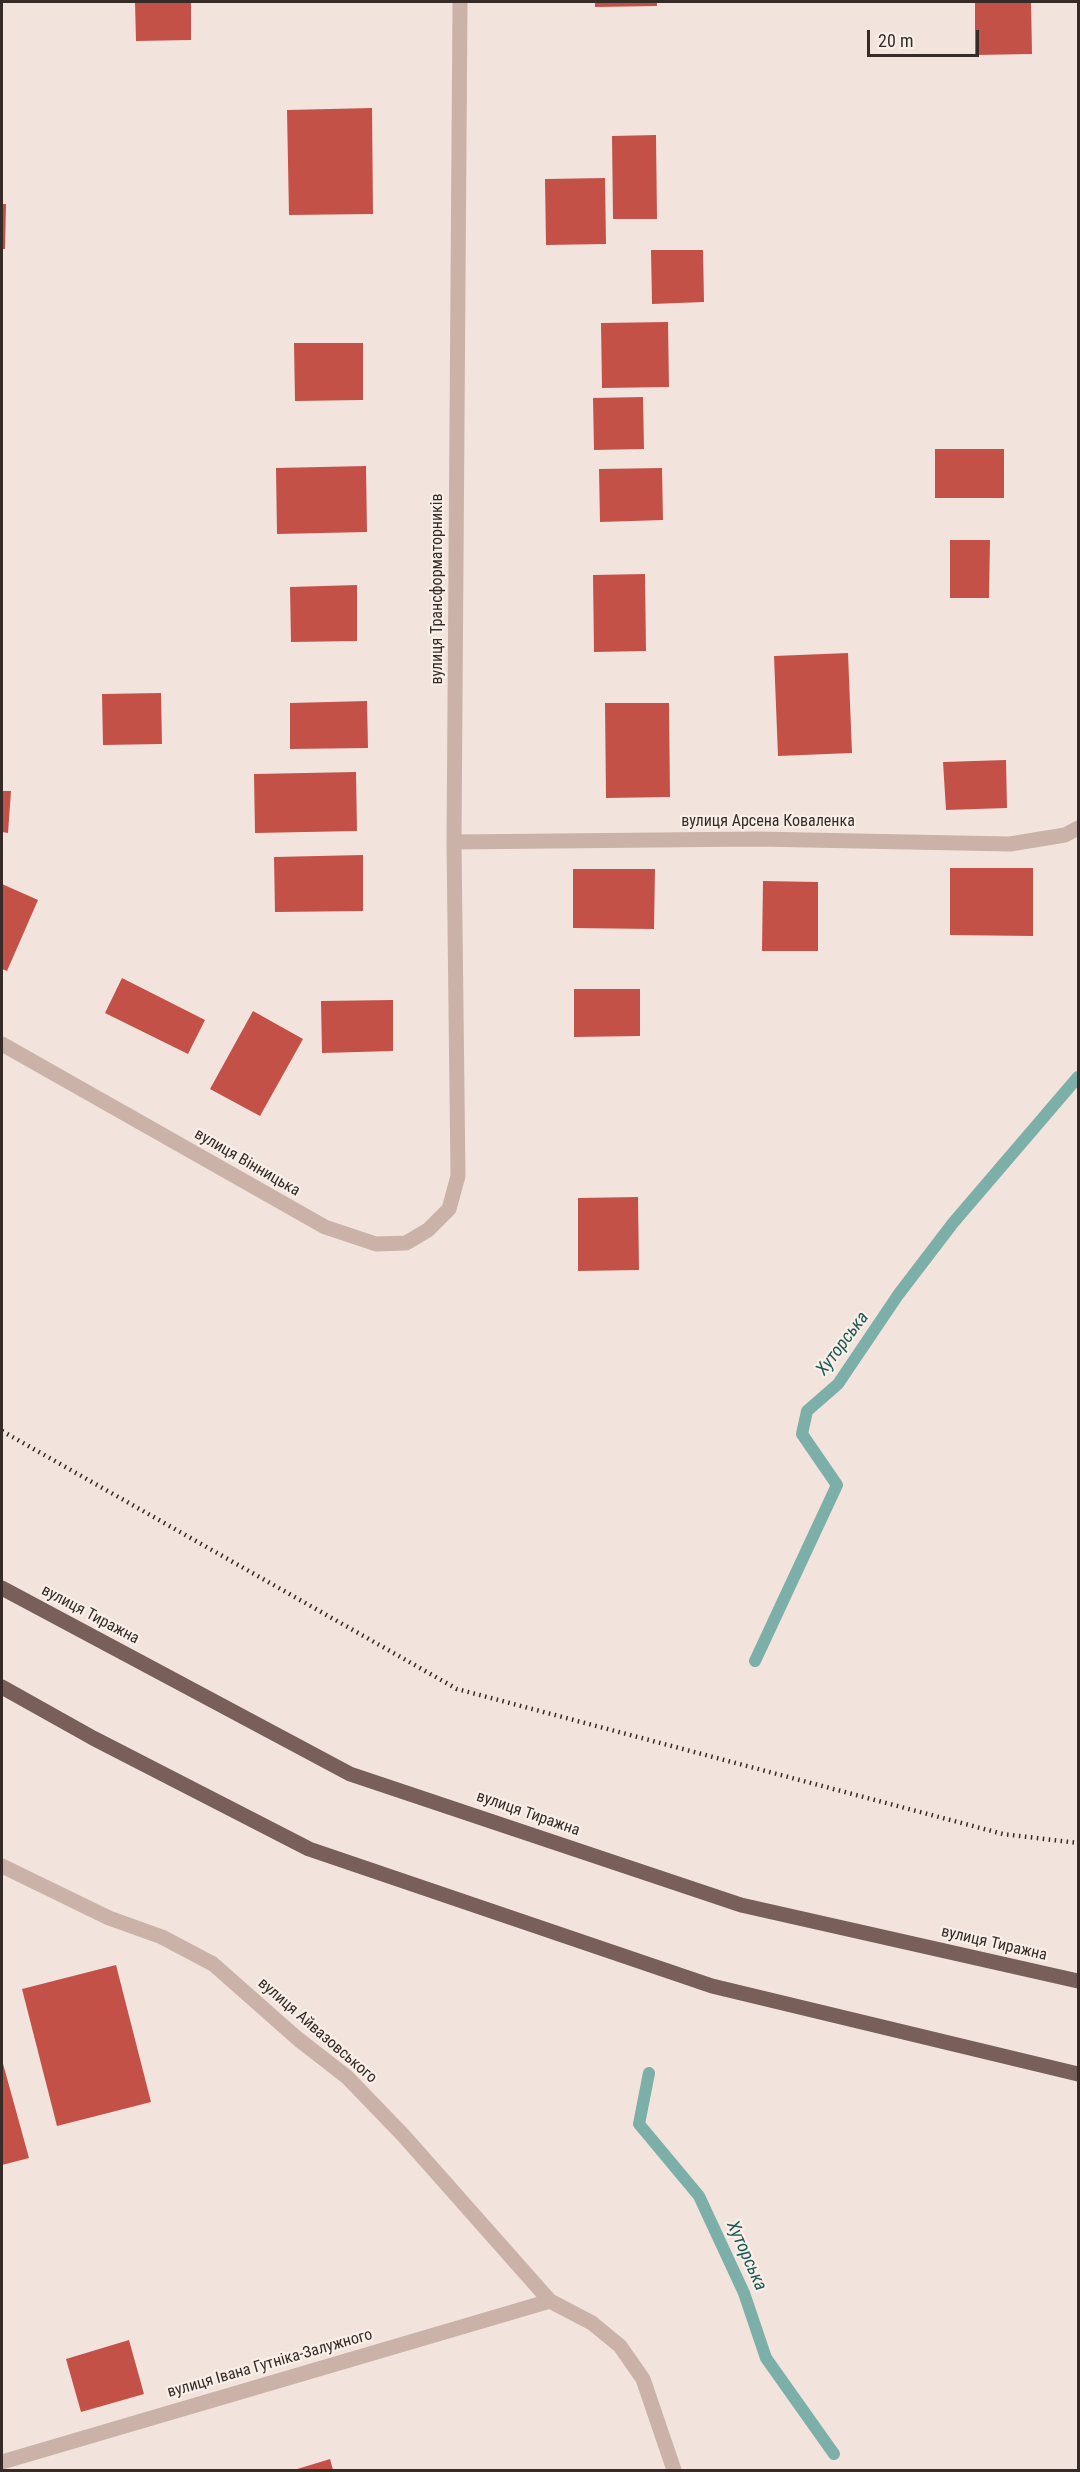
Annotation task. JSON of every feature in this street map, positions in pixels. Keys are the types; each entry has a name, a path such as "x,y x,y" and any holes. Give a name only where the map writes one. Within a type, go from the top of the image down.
{"main road":[{"name":"вулиця Тиражна","path":"2,1588 350,1774 741,1905 1078,1982"},
{"path":"2,1687 93,1738 309,1849 712,1986 1078,2074"}],"street":[{"name":"вулиця Трансформаторників","path":"458,1176 454,842 460,2"},
{"name":"вулиця Арсена Коваленка","path":"454,842 758,839 1011,844 1065,835 1078,828"},
{"name":"вулиця Вінницька","path":"2,1044 325,1227 376,1244 406,1243 428,1230 449,1209 458,1176"},
{"name":"вулиця Айвазовського","path":"2,1866 109,1918 162,1937 213,1964 298,2039 347,2077 403,2135 549,2301"},
{"name":"вулиця Івана Гутніка-Залужного","path":"2,2462 549,2301"},
{"path":"549,2301 592,2323 620,2346 643,2379 674,2470"}],"building":[{"path":"135,2 191,2 191,40 136,41"},
{"path":"595,2 657,2 657,6 595,7"},
{"path":"975,2 1031,2 1032,54 975,55"},
{"path":"372,108 373,214 289,215 287,110"},
{"path":"656,135 657,219 613,219 612,136"},
{"path":"605,178 606,244 546,245 545,179"},
{"path":"2,204 6,204 5,249 2,249"},
{"path":"651,250 703,250 704,302 652,304"},
{"path":"668,322 669,387 602,388 601,323"},
{"path":"294,343 363,343 363,400 295,401"},
{"path":"643,397 644,449 594,450 593,398"},
{"path":"935,449 1004,449 1004,498 935,498"},
{"path":"366,466 367,532 277,534 276,468"},
{"path":"662,468 663,520 600,522 599,469"},
{"path":"950,540 990,540 989,598 950,598"},
{"path":"645,574 646,651 594,652 593,575"},
{"path":"357,585 357,641 291,642 290,587"},
{"path":"848,653 852,753 778,756 774,656"},
{"path":"161,693 162,744 103,745 102,694"},
{"path":"367,701 368,748 290,749 290,703"},
{"path":"605,703 669,703 670,797 606,798"},
{"path":"1006,760 1007,808 946,810 943,762"},
{"path":"356,772 357,831 255,833 254,774"},
{"path":"2,791 11,791 8,833 2,832"},
{"path":"363,855 363,911 275,912 274,857"},
{"path":"950,868 1033,868 1033,936 950,935"},
{"path":"573,869 655,869 654,929 573,928"},
{"path":"763,881 818,882 818,951 762,951"},
{"path":"2,884 38,900 7,971 2,969"},
{"path":"122,978 205,1020 188,1054 105,1013"},
{"path":"574,989 640,989 640,1036 574,1037"},
{"path":"393,1000 393,1051 322,1053 321,1001"},
{"path":"253,1011 303,1039 260,1116 210,1089"},
{"path":"638,1197 639,1270 578,1271 578,1198"},
{"path":"116,1965 151,2102 57,2126 22,1989"},
{"path":"2,2060 29,2158 2,2165"},
{"path":"129,2340 144,2394 81,2412 66,2359"},
{"path":"330,2459 333,2470 294,2470"}],"waterway":[{"name":"Хуторська","path":"755,1661 837,1485 802,1434 807,1411 838,1384 898,1295 953,1223 1078,1077"},
{"name":"Хуторська","path":"649,2073 639,2124 699,2196 744,2293 766,2358 834,2454"}],"railway":[{"path":"2,1431 457,1689 1003,1834 1078,1843"}]}
